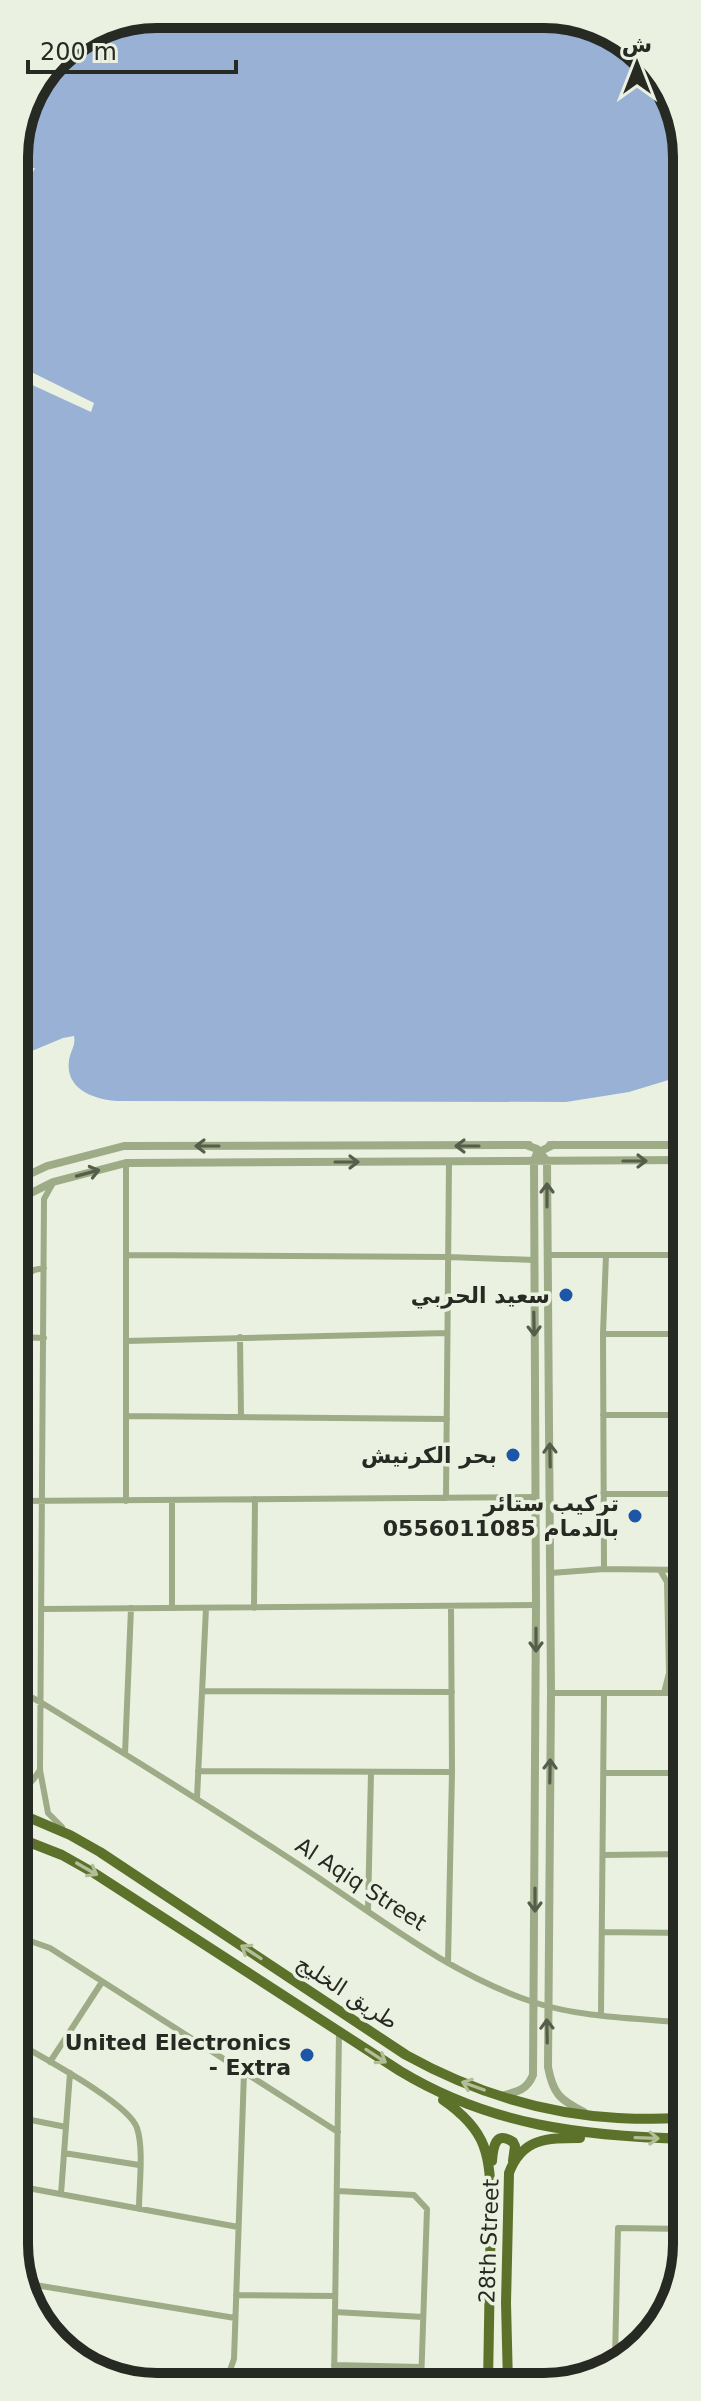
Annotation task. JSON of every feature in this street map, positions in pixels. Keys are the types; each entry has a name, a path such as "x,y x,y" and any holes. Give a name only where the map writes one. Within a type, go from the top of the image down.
{"main road":[{"name":"طريق الخليج","path":"28,1817 100,1852 406,2055 452,2078 545,2108 620,2119 673,2118"},
{"name":"طريق الخليج","path":"28,1841 94,1873 418,2082 448,2097 493,2113 564,2130 615,2137 673,2139"},
{"name":"28th Street","path":"418,2082 458,2110 475,2128 484,2146 491,2181 488,2373"},
{"name":"28th Street","path":"508,2373 507,2196 513,2163 523,2151 540,2140 615,2137"},
{"path":"491,2181 493,2146 500,2139 513,2142 513,2163"}],"street":[{"path":"526,1145 540,1151 547,1161 551,1573 547,2080 542,2084 536,2082 533,2075"},
{"path":"501,2096 522,2090 533,2075 536,1605 534,1161 540,1151 553,1145"},
{"path":"28,1175 47,1166 124,1146 673,1145"},
{"path":"28,1194 53,1182 126,1163 673,1160"},
{"path":"446,1498 449,1162"},
{"path":"126,1163 126,1501"},
{"path":"53,1182 44,1199 40,1770 48,1813 70,1835"},
{"path":"126,1255 534,1260"},
{"path":"547,1255 673,1255"},
{"path":"604,1569 603,1334 606,1255"},
{"path":"28,1274 44,1268"},
{"path":"126,1341 447,1333"},
{"path":"603,1334 673,1334"},
{"path":"28,1337 44,1338"},
{"path":"240,1337 241,1417"},
{"path":"603,1415 673,1415"},
{"path":"126,1416 447,1419"},
{"path":"603,1494 673,1494"},
{"path":"28,1501 536,1497"},
{"path":"254,1608 255,1499"},
{"path":"172,1500 172,1608"},
{"path":"551,1573 604,1569 673,1570"},
{"path":"660,1570 667,1582 669,1673 664,1693"},
{"path":"43,1609 536,1605"},
{"path":"448,1963 451,1606"},
{"path":"125,1754 131,1608"},
{"path":"197,1798 206,1608"},
{"path":"202,1691 452,1692"},
{"path":"551,1693 673,1693"},
{"path":"601,2014 604,1693"},
{"name":"Al Aqiq Street","path":"28,1695 197,1798 448,1963 494,1986 570,2012 673,2022"},
{"path":"40,1770 28,1786 39,1788 45,1794"},
{"path":"198,1771 452,1772"},
{"path":"368,1911 371,1772"},
{"path":"604,1773 673,1773"},
{"path":"603,1855 673,1854"},
{"path":"602,1932 673,1933"},
{"path":"28,1940 50,1948 338,2132"},
{"path":"50,2062 102,1982"},
{"path":"334,2373 339,2032"},
{"path":"28,2049 123,2108 137,2126 139,2209"},
{"path":"548,2067 551,2083 560,2097 592,2116"},
{"path":"61,2194 70,2073"},
{"path":"229,2373 234,2359 244,2073"},
{"path":"28,2119 66,2127"},
{"path":"64,2153 139,2165"},
{"path":"28,2188 238,2227"},
{"path":"338,2191 414,2195 427,2209 421,2373"},
{"path":"615,2351 618,2228 673,2229"},
{"path":"35,2285 235,2318"},
{"path":"236,2295 335,2296"},
{"path":"335,2312 423,2317"},
{"path":"334,2365 421,2367"}],"water":[{"path":"132,30 569,30 601,41 616,50 646,78 666,116 673,157 673,1079 629,1092 566,1102 118,1101 91,1095 76,1086 69,1071 74,1036 28,1053 28,383 91,412 94,403 28,370 28,183 35,168 28,168 32,124 50,85 85,50"}],"place":[{"name":"سعيد الحربي","path":"566,1295"},
{"name":"بحر الكرنيش","path":"513,1455"},
{"name":"تركيب ستائر بالدمام 0556011085","path":"635,1516"},
{"name":"United Electronics - Extra","path":"307,2055"}]}
